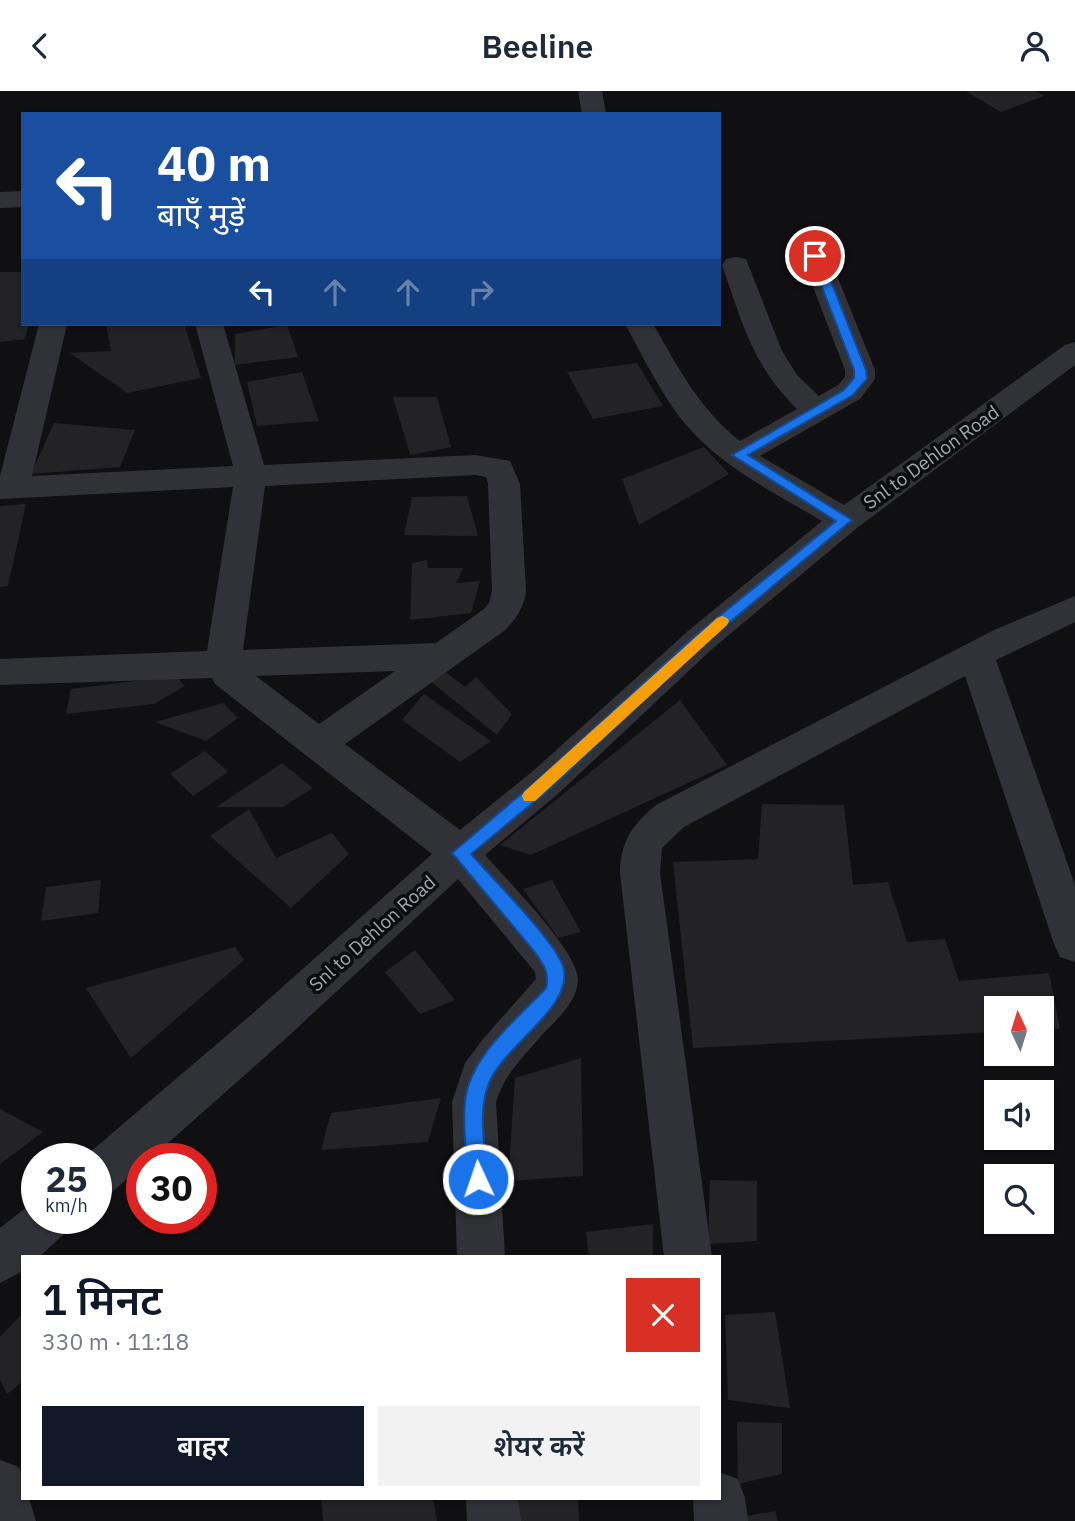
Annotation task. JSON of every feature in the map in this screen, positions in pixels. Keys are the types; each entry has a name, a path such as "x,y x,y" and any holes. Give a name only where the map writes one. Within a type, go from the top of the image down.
{"street":[{"path":"590,91 594,112"},
{"path":"0,200 21,199"},
{"path":"738,455 849,392 860,379 860,370 815,256"},
{"path":"736,265 767,352 786,381 817,411"},
{"path":"52,326 6,488 475,465 499,468 504,484 509,603 492,622 317,744"},
{"path":"210,326 251,476 224,663 232,679 460,853 554,965 557,979 554,992 498,1053 481,1077 474,1102 481,1255"},
{"path":"640,326 687,406 705,427 738,455 845,520"},
{"name":"Snl to Dehlon Road","path":"112,1162 267,1028 460,853 546,782 700,639 845,520 1071,360"},
{"path":"688,1255 640,873 639,854 646,837 670,816 976,655 1075,608"},
{"path":"976,655 1075,944"},
{"path":"0,672 444,656"},
{"path":"0,1259 29,1234"},
{"path":"0,1486 9,1521"},
{"path":"492,1500 494,1521"},
{"path":"719,1500 722,1521"}],"building":[{"path":"965,91 1036,91 1044,96 1001,112"},
{"path":"0,272 21,272 21,326 28,326 25,339 0,342"},
{"path":"106,326 185,326 201,378 127,393 70,353 111,351"},
{"path":"287,326 298,357 235,365 235,334"},
{"path":"637,363 663,406 593,419 567,372"},
{"path":"302,372 319,421 257,426 247,382"},
{"path":"393,397 437,397 451,447 410,455"},
{"path":"54,423 135,430 120,467 31,474"},
{"path":"704,447 729,474 639,525 622,479"},
{"path":"467,496 478,536 404,535 412,497"},
{"path":"26,504 8,586 0,587 0,506"},
{"path":"427,560 428,568 463,568 456,583 480,581 471,613 410,620 412,563"},
{"path":"443,670 465,687 476,677 512,714 497,735 430,681"},
{"path":"176,676 185,686 154,704 66,714 71,689"},
{"path":"424,694 491,741 460,762 402,720"},
{"path":"680,700 727,765 531,855 500,845"},
{"path":"223,703 238,718 206,741 155,722"},
{"path":"205,751 228,772 193,796 170,774"},
{"path":"282,763 313,788 283,807 216,807"},
{"path":"762,804 844,805 853,885 888,882 907,942 945,939 959,981 1049,973 1054,996 984,996 984,1033 693,1048 673,862 758,859"},
{"path":"249,809 276,858 332,833 349,854 291,908 210,836"},
{"path":"101,880 98,913 41,921 46,887"},
{"path":"552,880 581,932 558,938 523,889"},
{"path":"235,947 244,960 131,1058 86,988"},
{"path":"415,950 455,1000 420,1014 385,972"},
{"path":"1054,998 1060,1029 1054,1029"},
{"path":"581,1058 583,1176 508,1181 515,1078"},
{"path":"441,1098 428,1142 321,1150 331,1113"},
{"path":"0,1109 43,1132 28,1143 21,1143 21,1148 0,1164"},
{"path":"710,1180 757,1181 757,1241 708,1244"},
{"path":"653,1224 653,1255 589,1255 586,1232"},
{"path":"775,1312 790,1408 728,1400 725,1315"},
{"path":"21,1315 21,1383 7,1394 0,1379 0,1337"},
{"path":"737,1422 782,1423 782,1474 738,1484"},
{"path":"321,1500 433,1500 437,1521 323,1521"},
{"path":"519,1500 578,1500 579,1521 517,1521"},
{"path":"775,1511 778,1521 745,1521 745,1516"}],"slow traffic":[{"path":"530,796 722,621"}],"route":[{"path":"478,1179 474,1102 481,1077 498,1053 554,992 557,979 554,965 540,946 460,853 546,782 700,639 845,520 738,455 849,392 860,379 860,370 815,256"}]}
